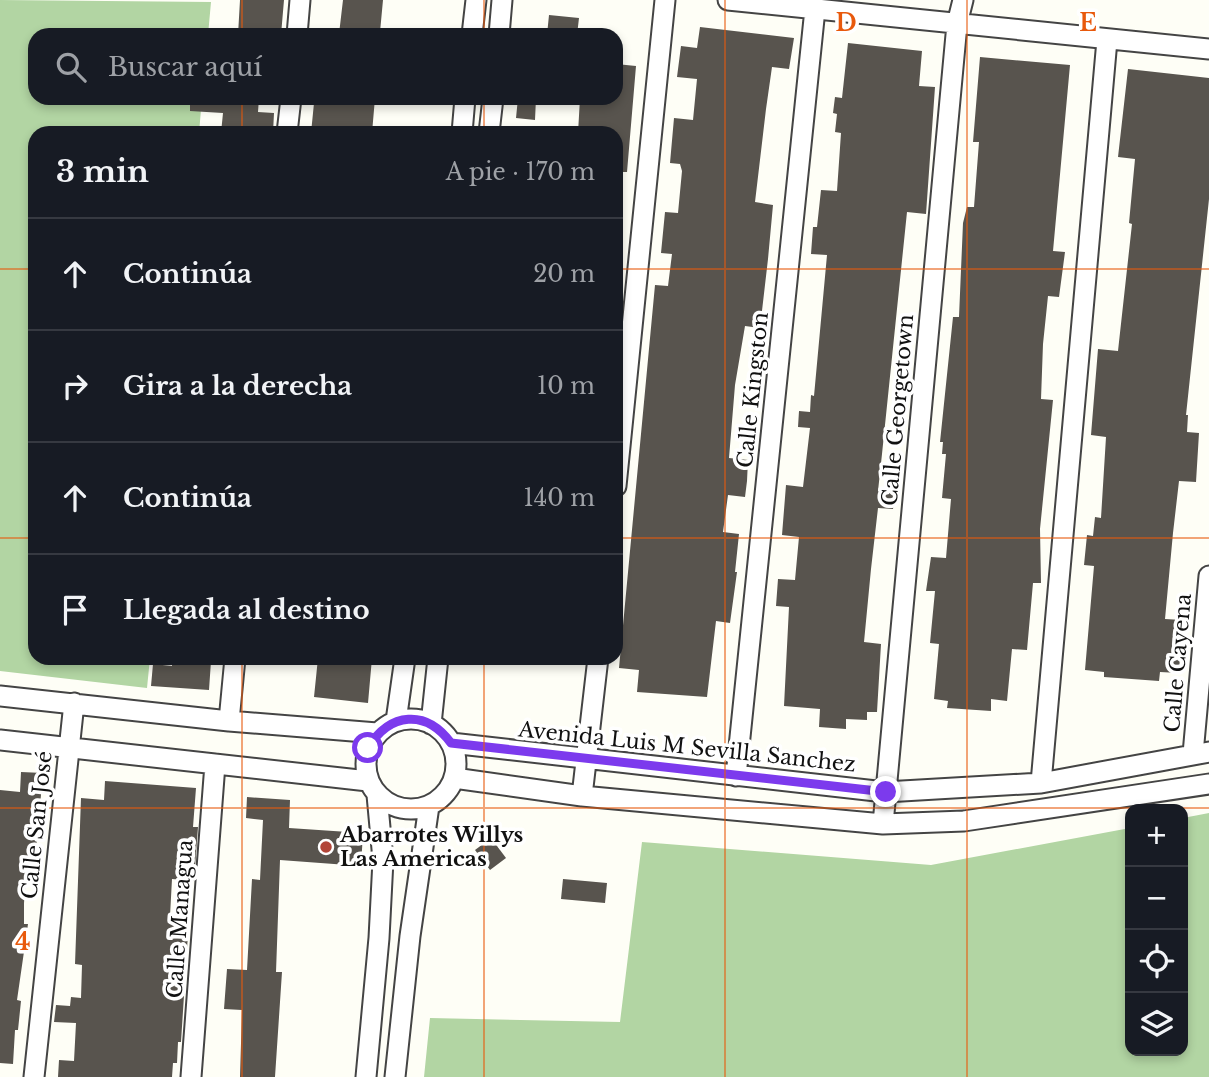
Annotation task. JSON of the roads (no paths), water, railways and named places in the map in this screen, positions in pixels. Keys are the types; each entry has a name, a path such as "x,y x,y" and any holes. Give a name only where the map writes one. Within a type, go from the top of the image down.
{"street":[{"path":"298,28 300,0"},
{"path":"473,28 476,0"},
{"path":"500,28 502,0"},
{"path":"623,417 665,0"},
{"path":"728,0 1209,49"},
{"name":"Calle Georgetown","path":"883,824 957,24 963,0"},
{"name":"Calle Kingston","path":"736,776 816,9"},
{"path":"1041,783 1107,40"},
{"path":"288,126 289,105"},
{"path":"463,126 464,105"},
{"path":"490,126 492,105"},
{"name":"Calle Cayena","path":"1201,753 1209,576"},
{"path":"229,721 234,665"},
{"path":"396,721 404,665"},
{"path":"431,724 437,665"},
{"path":"582,796 597,665"},
{"path":"0,696 229,721 377,733"},
{"name":"Calle San José","path":"34,1077 74,703"},
{"path":"0,740 215,764 373,788 392,806 411,810 429,806 444,795 454,778 456,760 451,743 431,724 414,719 396,721 377,733 368,748 365,764 373,788 383,860 381,915 366,1077"},
{"name":"Avenida Luis M Sevilla Sanchez","path":"451,743 886,792 1041,783 1201,753"},
{"name":"Calle Managua","path":"191,1077 215,764"},
{"path":"454,778 582,796 883,824 964,821 1209,784"},
{"path":"395,1077 413,916 429,806"},
{"path":"381,915 413,916"}],"place":[{"name":"Abarrotes Willys Las Americas","path":"326,847"}]}
